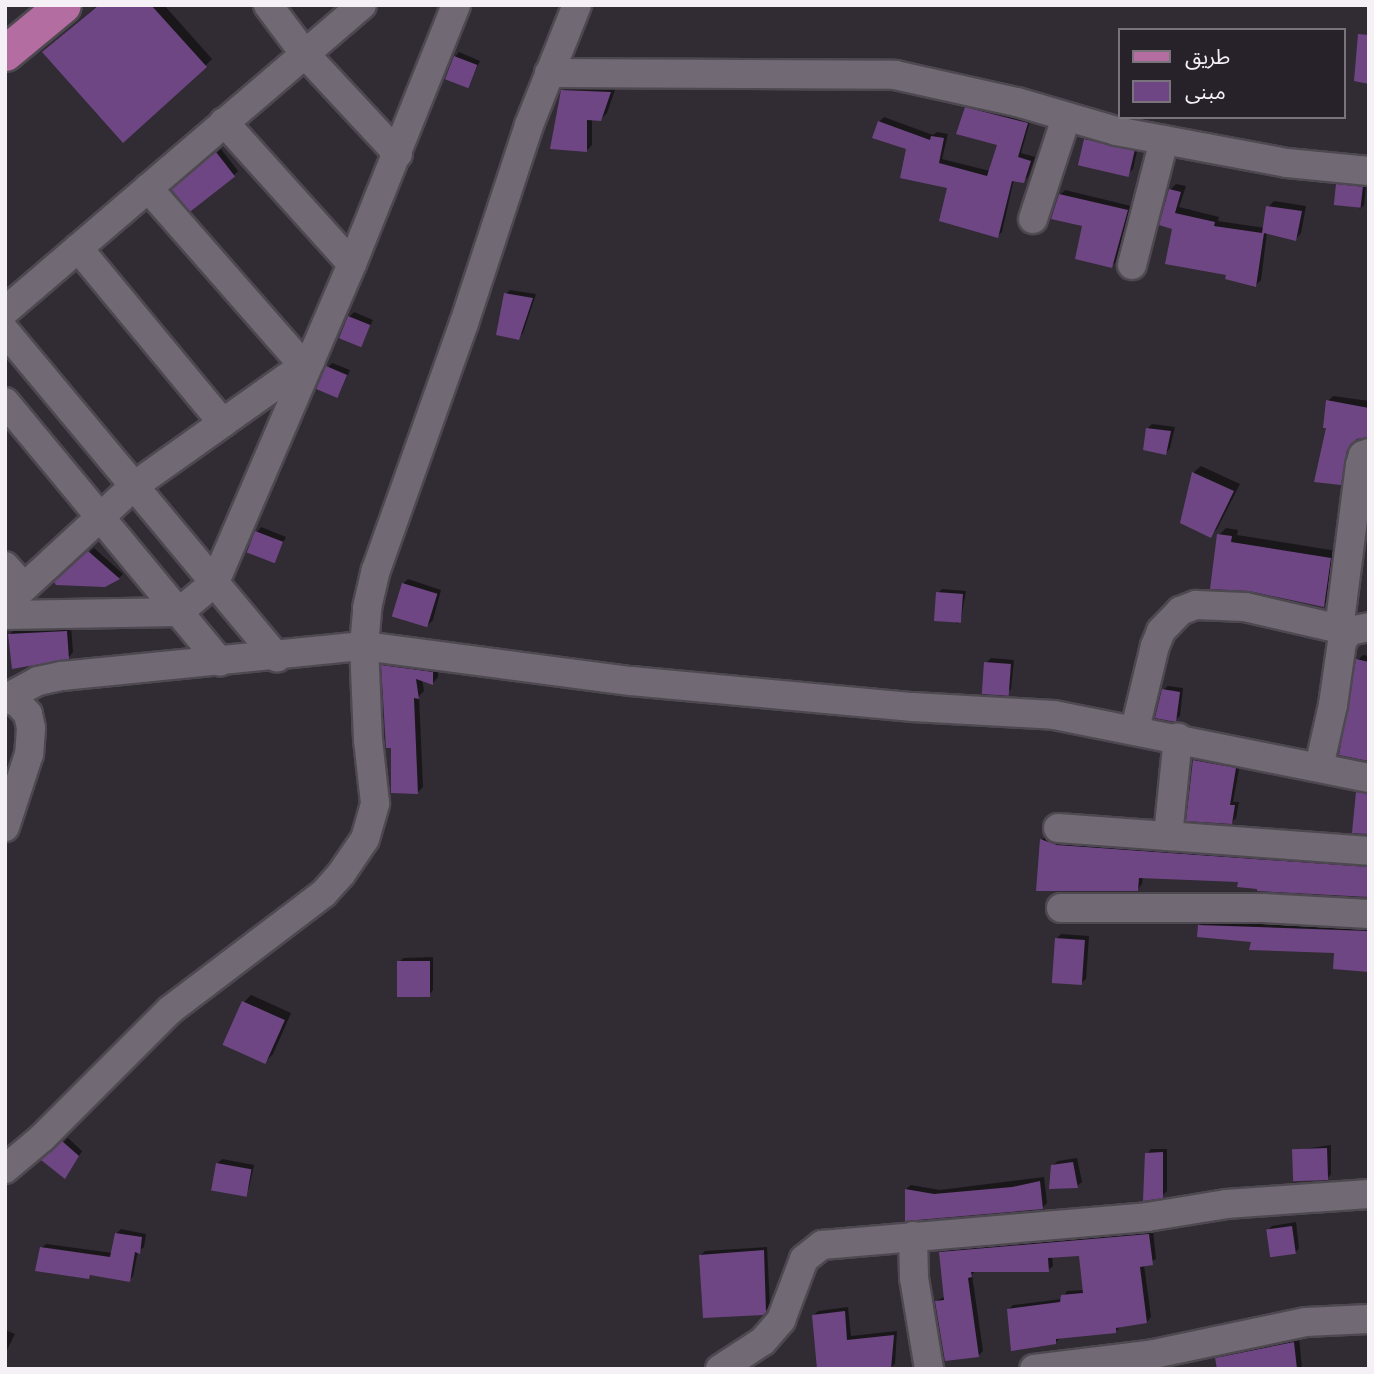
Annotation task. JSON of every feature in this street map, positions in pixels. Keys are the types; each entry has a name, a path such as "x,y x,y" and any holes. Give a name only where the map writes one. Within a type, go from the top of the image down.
{"main road":[{"path":"5,53 63,5"}],"street":[{"path":"268,5 304,53 397,154"},
{"path":"5,311 362,5"},
{"path":"5,615 179,612 215,583 307,362 352,264 456,5"},
{"path":"5,1169 42,1138 170,1010 305,910 341,874 365,839 375,803 375,779 368,740 364,646 367,608 376,570 550,73 577,5"},
{"path":"550,73 895,75 982,93 1066,118 1164,141 1287,163 1369,171"},
{"path":"1033,219 1066,118"},
{"path":"224,122 352,264"},
{"path":"1132,265 1164,141"},
{"path":"148,188 307,362"},
{"path":"78,248 223,423"},
{"path":"5,331 277,657"},
{"path":"5,566 15,596 134,486 307,362"},
{"path":"5,402 101,515 219,662"},
{"path":"1319,767 1333,705 1342,642 1352,629 1360,554 1360,465 1363,455 1369,453"},
{"path":"1135,729 1155,646 1161,631 1180,611 1196,605 1245,607 1352,629"},
{"path":"5,698 38,681 62,676 277,657 364,646 631,681 913,707 1054,715 1135,729 1369,778"},
{"path":"5,698 18,703 27,714 31,728 29,754 5,827"},
{"path":"1168,836 1178,738"},
{"path":"1058,828 1369,851"},
{"path":"1061,908 1263,908 1369,914"},
{"path":"720,1369 763,1341 781,1320 804,1259 813,1250 837,1242 1147,1217 1227,1204 1369,1194"},
{"path":"913,1236 914,1278 929,1369"},
{"path":"1034,1369 1086,1366 1284,1326 1369,1319"}],"building":[{"path":"99,5 151,5 207,67 123,143 42,52"},
{"path":"1358,34 1369,35 1369,84 1354,81"},
{"path":"454,56 477,65 468,88 445,79"},
{"path":"561,90 611,92 601,121 587,120 587,152 550,149"},
{"path":"965,107 1028,123 1018,157 1031,161 1024,183 1012,181 998,238 939,221 947,188 900,178 906,149 872,138 878,121 930,140 931,136 944,138 939,163 987,176 997,145 956,134"},
{"path":"1084,139 1135,151 1129,177 1078,165"},
{"path":"216,152 235,176 189,212 170,188"},
{"path":"1336,184 1363,187 1361,208 1334,205"},
{"path":"1169,189 1181,192 1175,213 1215,222 1214,226 1262,233 1266,206 1302,211 1296,241 1264,233 1256,287 1225,279 1226,275 1165,264 1172,229 1159,225"},
{"path":"1059,194 1128,210 1112,268 1075,259 1082,226 1051,219"},
{"path":"504,293 533,298 519,340 496,335"},
{"path":"348,316 370,325 361,347 339,338"},
{"path":"326,366 347,375 337,398 316,389"},
{"path":"1326,400 1369,408 1369,437 1357,439 1347,450 1341,485 1314,482 1326,428 1323,428"},
{"path":"1146,428 1171,431 1166,455 1143,450"},
{"path":"1192,472 1234,491 1211,538 1180,523"},
{"path":"255,531 283,542 275,563 247,552"},
{"path":"1217,534 1232,536 1231,542 1331,558 1324,607 1249,591 1210,589"},
{"path":"88,551 120,579 105,587 56,585 54,582"},
{"path":"402,583 437,594 427,627 392,616"},
{"path":"936,592 963,594 961,623 934,621"},
{"path":"67,631 69,659 12,669 8,634"},
{"path":"1356,659 1369,662 1369,761 1339,755"},
{"path":"984,662 1011,664 1009,696 982,694"},
{"path":"381,665 433,672 433,685 416,679 419,699 414,698 418,794 391,793 391,748 386,748"},
{"path":"1162,689 1180,692 1176,722 1155,718"},
{"path":"1193,760 1236,768 1230,805 1235,805 1232,824 1186,821"},
{"path":"1356,792 1369,794 1369,834 1352,833"},
{"path":"1040,839 1057,845 1369,867 1369,897 1257,891 1237,887 1238,882 1139,878 1138,891 1036,891"},
{"path":"1198,925 1369,931 1369,972 1333,969 1334,953 1249,950 1251,942 1197,937"},
{"path":"1055,938 1085,940 1082,985 1052,983"},
{"path":"397,961 430,961 430,997 397,997"},
{"path":"242,1001 285,1020 265,1064 222,1045"},
{"path":"62,1141 79,1156 65,1179 41,1160"},
{"path":"1327,1148 1328,1180 1293,1181 1292,1149"},
{"path":"1163,1152 1163,1198 1143,1201 1145,1153"},
{"path":"1073,1162 1078,1188 1049,1189 1051,1165"},
{"path":"216,1163 251,1169 247,1197 211,1191"},
{"path":"1040,1181 1043,1209 905,1221 905,1189 934,1194 1012,1187"},
{"path":"1292,1226 1296,1254 1270,1257 1266,1230"},
{"path":"115,1233 142,1237 140,1254 135,1252 130,1282 90,1275 89,1279 35,1271 40,1247 110,1257"},
{"path":"1149,1234 1153,1265 1140,1267 1147,1323 1116,1328 1116,1333 1056,1339 1056,1344 1011,1351 1007,1309 1060,1302 1061,1295 1083,1293 1079,1256 1048,1258 1049,1272 971,1272 972,1277 968,1278 979,1357 945,1361 935,1301 944,1300 939,1252"},
{"path":"764,1250 766,1312 763,1315 703,1318 699,1255"},
{"path":"845,1311 847,1340 894,1335 891,1369 817,1369 812,1315"},
{"path":"1294,1342 1297,1369 1217,1369 1215,1358"}]}
